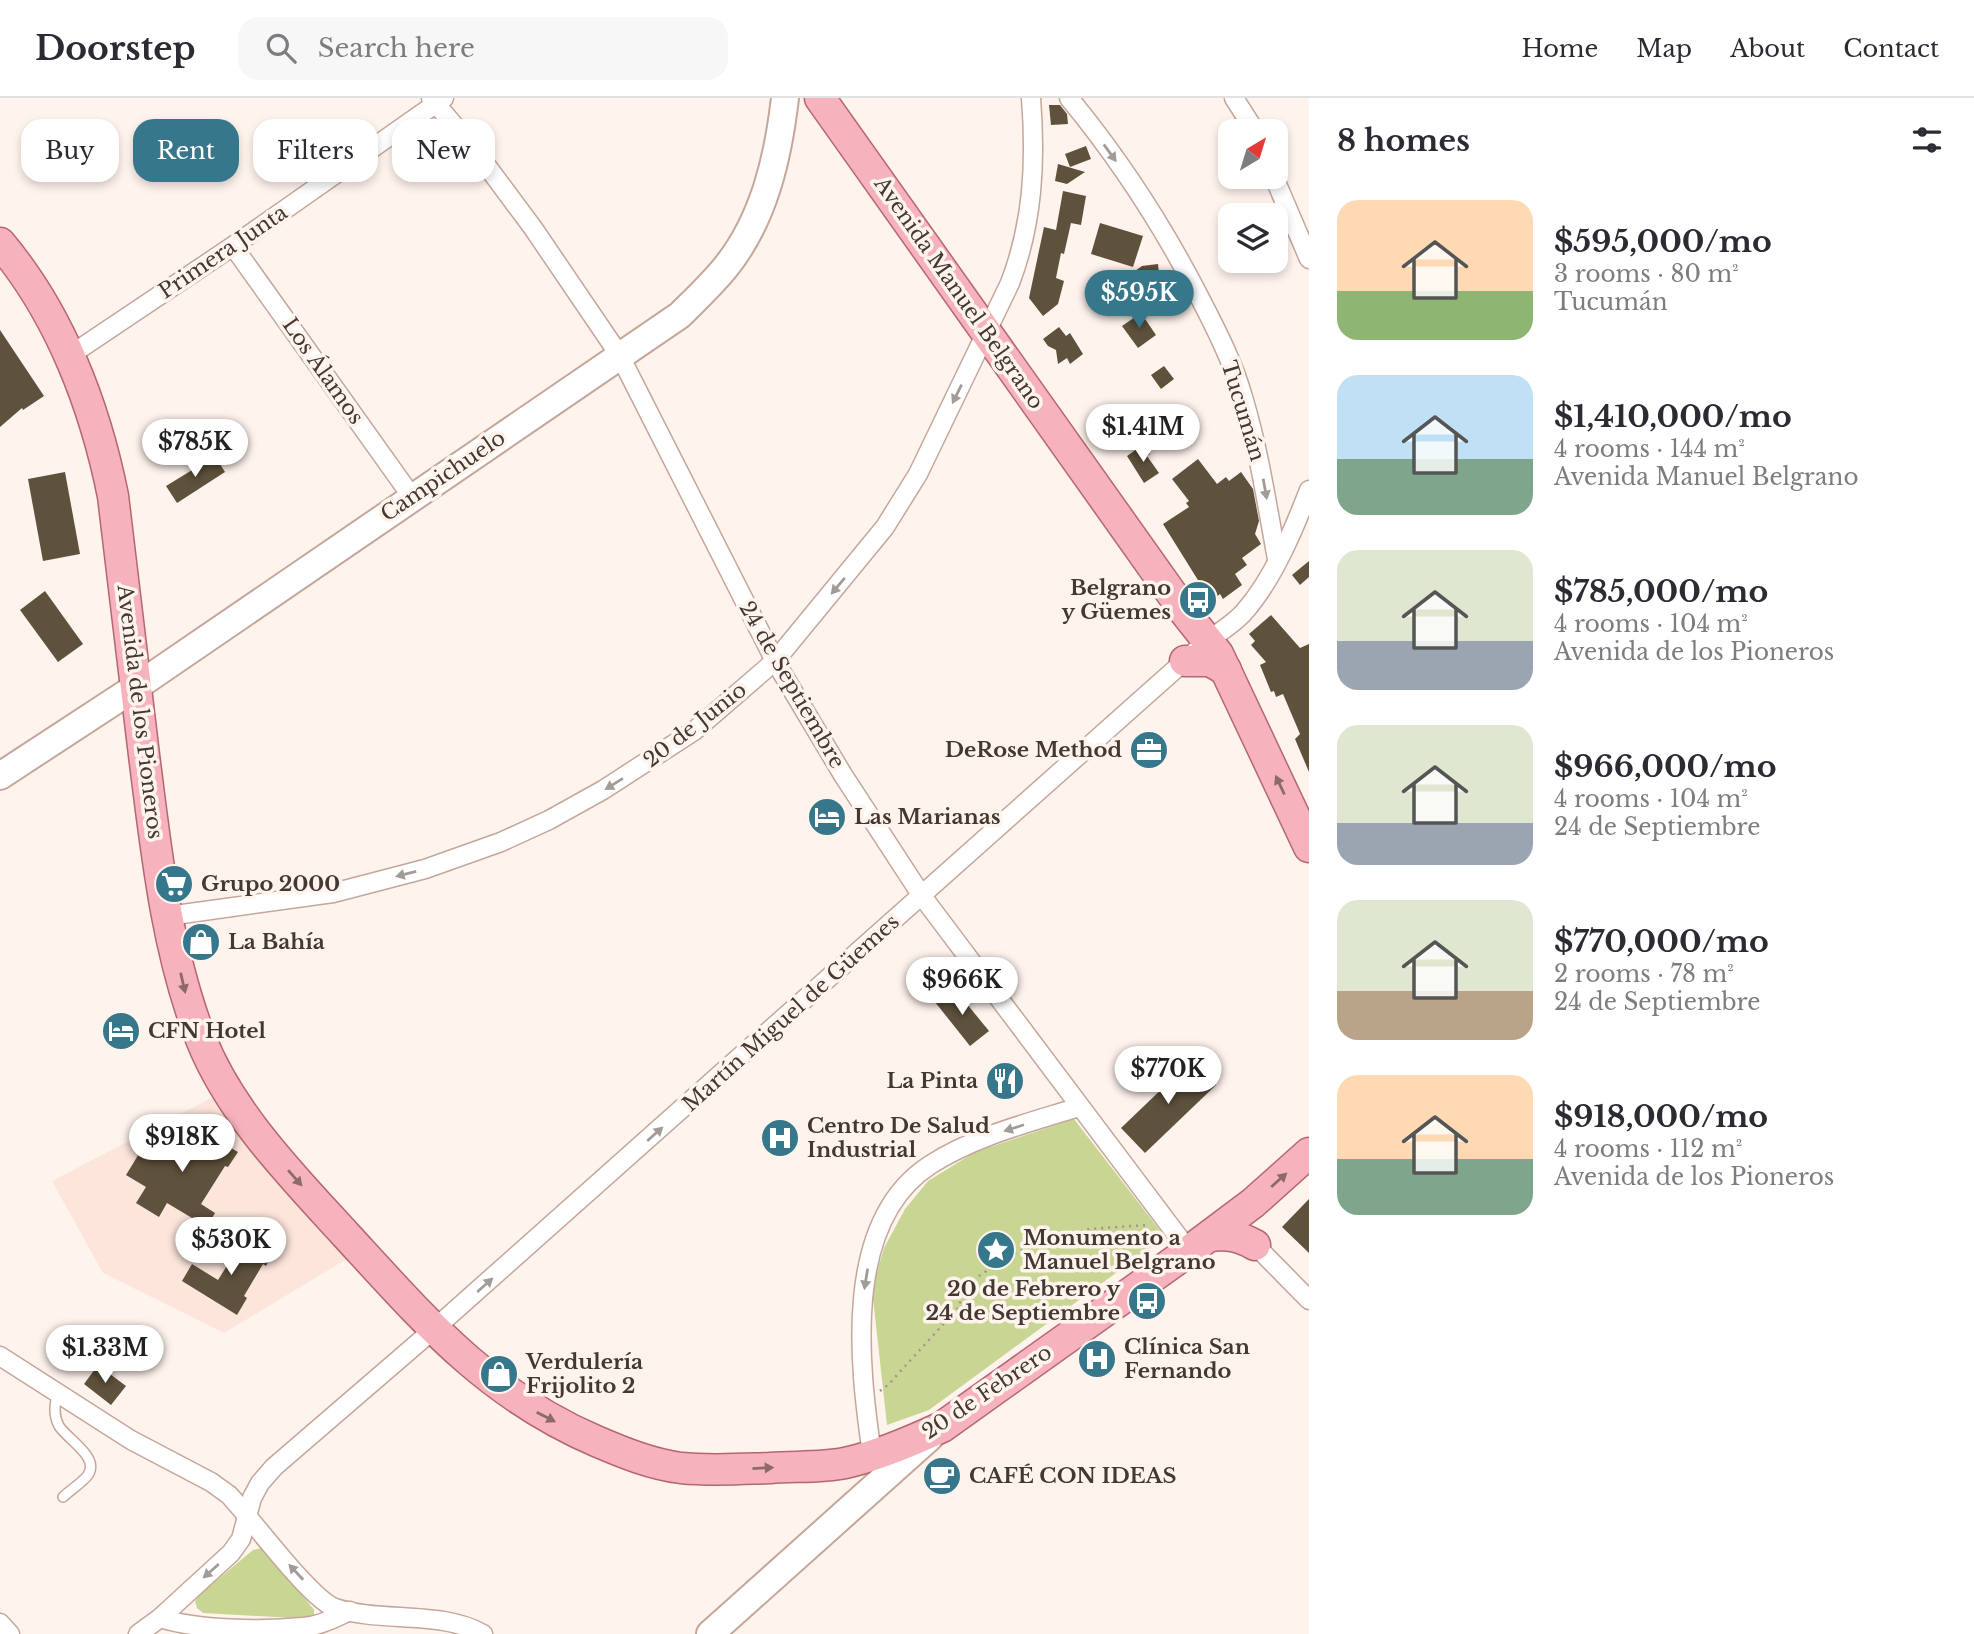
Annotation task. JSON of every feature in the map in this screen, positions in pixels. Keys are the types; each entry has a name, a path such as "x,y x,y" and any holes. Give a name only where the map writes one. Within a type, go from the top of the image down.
{"main road":[{"name":"Avenida Manuel Belgrano","path":"820,98 987,332 1196,651 1219,654 1309,847"},
{"name":"Avenida de los Pioneros","path":"0,243 22,272 69,356 93,418 105,459 113,496 151,807 168,916 185,992 202,1041 218,1075 256,1130 294,1177 433,1331"},
{"name":"20 de Febrero","path":"433,1331 489,1379 534,1410 635,1458 679,1467 720,1471 844,1464 912,1441 942,1427 1200,1243 1253,1203 1309,1153"},
{"path":"1253,1203 1249,1229 1255,1245"},
{"path":"1200,1243 1225,1234 1255,1245"}],"street":[{"name":"Campichuelo","path":"0,776 136,687 680,314 726,266 755,219 766,194 775,162 785,98"},
{"name":"20 de Junio","path":"168,916 333,893 425,869 501,842 549,820 648,763 694,731 775,661 885,527 918,474 987,332 1019,259 1032,200 1034,161 1031,98"},
{"name":"Tucumán","path":"1069,98 1136,188 1164,232 1217,332 1243,394 1259,456 1277,559"},
{"path":"1234,98 1247,119"},
{"name":"24 de Septiembre","path":"437,100 533,228 620,356 775,661 922,896 1168,1223 1200,1243"},
{"name":"Primera Junta","path":"69,356 233,246 437,100"},
{"path":"1279,189 1309,259"},
{"name":"Los Álamos","path":"233,246 412,497"},
{"name":"Martín Miguel de Güemes","path":"138,1634 160,1618 231,1553 241,1539 256,1490 274,1467 433,1331 1196,651 1235,621 1246,610 1277,559 1309,490"},
{"path":"874,1487 864,1403 864,1280 875,1237 898,1194 928,1166 975,1140 1079,1107"},
{"path":"1255,1245 1309,1300"},
{"path":"0,1356 131,1440 229,1494 323,1602 350,1611 460,1624 483,1634"},
{"path":"710,1634 942,1427"},
{"path":"160,1618 180,1624 242,1628 304,1627 325,1622 350,1611"},
{"path":"0,1623 10,1634"}],"lane":[{"path":"57,1393 55,1414 60,1426 88,1458 91,1467 88,1475 63,1497"}],"path":[{"path":"864,1403 888,1385 958,1308 967,1284 1009,1256 1038,1243 1090,1229 1168,1223"}],"shaded area":[{"path":"215,1096 350,1257 224,1333 103,1273 52,1181"}],"green space":[{"path":"1074,1119 1165,1237 929,1410 887,1425 872,1289 884,1248 905,1209 928,1181 975,1152"},
{"path":"262,1548 269,1552 314,1610 310,1619 203,1613 197,1608 195,1601 199,1595 253,1550"}],"building":[{"path":"1049,105 1060,105 1067,114 1068,124 1051,125"},
{"path":"1086,146 1091,159 1070,167 1065,154"},
{"path":"1058,164 1085,172 1067,184 1055,181"},
{"path":"1063,191 1086,196 1081,225 1071,223 1064,254 1061,253 1056,278 1064,281 1058,304 1043,316 1029,298 1044,227 1056,230"},
{"path":"1100,223 1143,236 1133,267 1091,254"},
{"path":"1158,264 1159,296 1125,301 1114,286 1142,266"},
{"path":"1141,313 1156,335 1138,348 1122,326"},
{"path":"1059,327 1066,336 1070,333 1083,354 1070,364 1067,358 1058,364 1056,350 1048,346 1043,339"},
{"path":"0,330 44,396 23,410 22,408 0,427"},
{"path":"1164,366 1174,379 1161,389 1151,375"},
{"path":"1144,444 1150,454 1147,456 1159,473 1144,483 1127,456"},
{"path":"215,456 225,472 177,503 166,486"},
{"path":"1198,459 1217,484 1226,477 1229,481 1241,472 1253,489 1259,521 1255,534 1261,544 1242,558 1247,565 1235,574 1242,585 1223,599 1220,594 1211,601 1163,524 1189,507 1186,503 1189,501 1172,479"},
{"path":"65,472 80,554 43,561 28,479"},
{"path":"1309,561 1309,577 1300,585 1292,575"},
{"path":"45,591 83,644 58,662 20,610"},
{"path":"1271,615 1300,648 1309,644 1309,772 1295,739 1300,734 1283,694 1276,697 1274,691 1271,692 1260,665 1266,662 1251,645 1255,641 1249,634"},
{"path":"953,987 989,1031 970,1046 935,1002"},
{"path":"1192,1060 1216,1085 1145,1153 1121,1128"},
{"path":"206,1125 223,1135 219,1141 238,1152 228,1167 225,1166 201,1204 215,1213 207,1227 167,1203 159,1217 136,1203 146,1187 126,1175 145,1144 147,1146 150,1141 175,1156 191,1130 200,1136"},
{"path":"1309,1199 1309,1253 1282,1227"},
{"path":"245,1237 273,1254 266,1266 263,1264 244,1296 247,1298 237,1315 182,1281 192,1264 218,1280"},
{"path":"98,1365 126,1386 111,1405 84,1384"}],"place":[{"name":"Belgrano y Güemes","path":"1198,600"},
{"name":"DeRose Method","path":"1149,750"},
{"name":"Las Marianas","path":"827,817"},
{"name":"Grupo 2000","path":"174,884"},
{"name":"La Bahía","path":"201,942"},
{"name":"CFN Hotel","path":"121,1031"},
{"name":"La Pinta","path":"1005,1081"},
{"name":"Centro De Salud Industrial","path":"780,1138"},
{"name":"Monumento a Manuel Belgrano","path":"996,1250"},
{"name":"20 de Febrero y 24 de Septiembre","path":"1147,1301"},
{"name":"Clínica San Fernando","path":"1097,1359"},
{"name":"Verdulería Frijolito 2","path":"499,1374"},
{"name":"CAFÉ CON IDEAS","path":"942,1476"}]}
